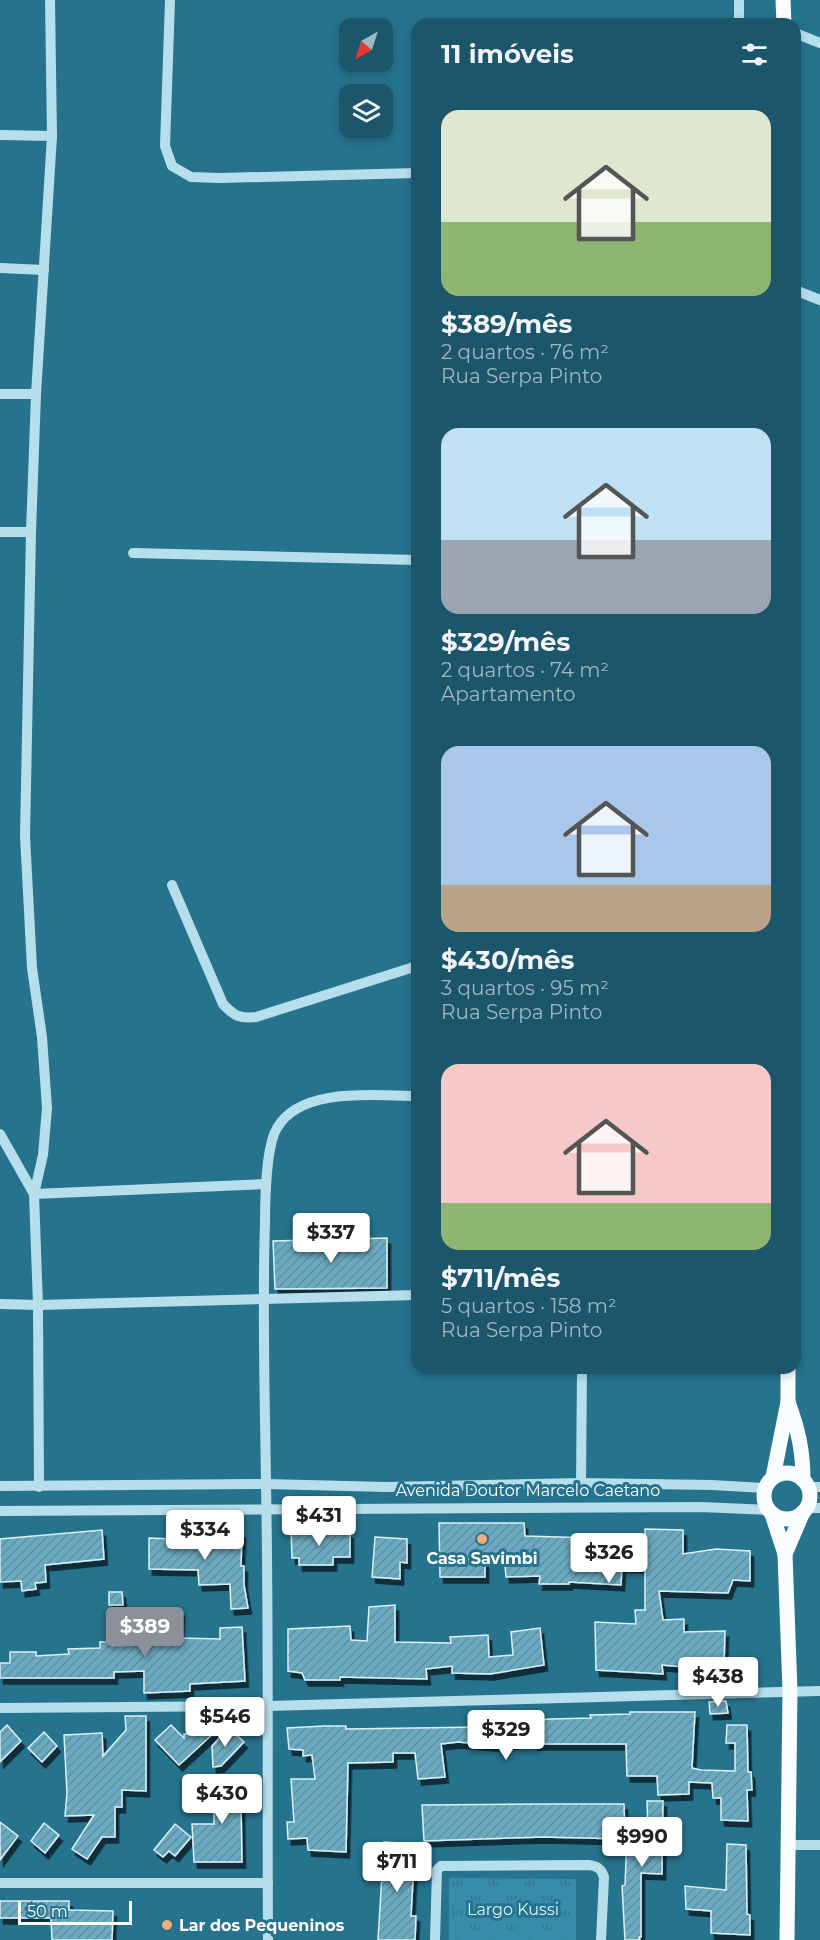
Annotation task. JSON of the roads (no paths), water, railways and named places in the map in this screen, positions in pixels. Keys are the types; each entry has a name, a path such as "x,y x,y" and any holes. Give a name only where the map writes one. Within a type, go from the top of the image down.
{"main road":[{"path":"783,0 784,18"},
{"path":"787,1940 790,1691 785,1554 770,1512 764,1502 788,1402 788,1374"},
{"path":"785,1554 810,1509 810,1485 798,1429 788,1402"},
{"name":"Avenida Doutor Marcelo Caetano","path":"769,1483 788,1473 796,1475 810,1485"},
{"name":"Avenida Doutor Marcelo Caetano","path":"770,1512 788,1519 810,1509"}],"street":[{"path":"39,1487 38,1305 34,1194 43,1155 47,1108 42,1037 32,968 25,836 36,394 52,136 50,0"},
{"path":"170,0 165,146 172,166 191,177 219,178 411,173"},
{"path":"739,0 739,18"},
{"path":"801,35 820,43"},
{"path":"0,135 52,136"},
{"path":"0,268 44,270"},
{"path":"801,292 820,300"},
{"path":"0,394 36,394"},
{"path":"0,532 31,532"},
{"path":"133,553 411,560"},
{"path":"172,885 223,1004 232,1014 242,1019 256,1017 411,968"},
{"path":"268,1940 267,1510 262,1298 266,1184 276,1129 286,1116 309,1102 350,1096 411,1096"},
{"path":"0,1134 34,1194"},
{"path":"34,1194 266,1184"},
{"path":"0,1304 38,1305 411,1295"},
{"path":"580,1483 582,1374"},
{"name":"Avenida Doutor Marcelo Caetano","path":"0,1486 266,1484 387,1487 580,1483 712,1485 769,1483"},
{"name":"Avenida Doutor Marcelo Caetano","path":"0,1511 701,1507 770,1512"},
{"path":"0,1708 267,1706 820,1691"},
{"path":"788,1845 820,1845"},
{"path":"435,1940 436,1870 441,1866 588,1864 596,1866 602,1871 604,1877 601,1940"},
{"path":"0,1883 268,1883"}],"place":[{"name":"Casa Savimbi","path":"482,1539"},
{"name":"Lar dos Pequeninos","path":"167,1925"}],"park label":[{"name":"Largo Kussi","path":"513,1909"}]}
